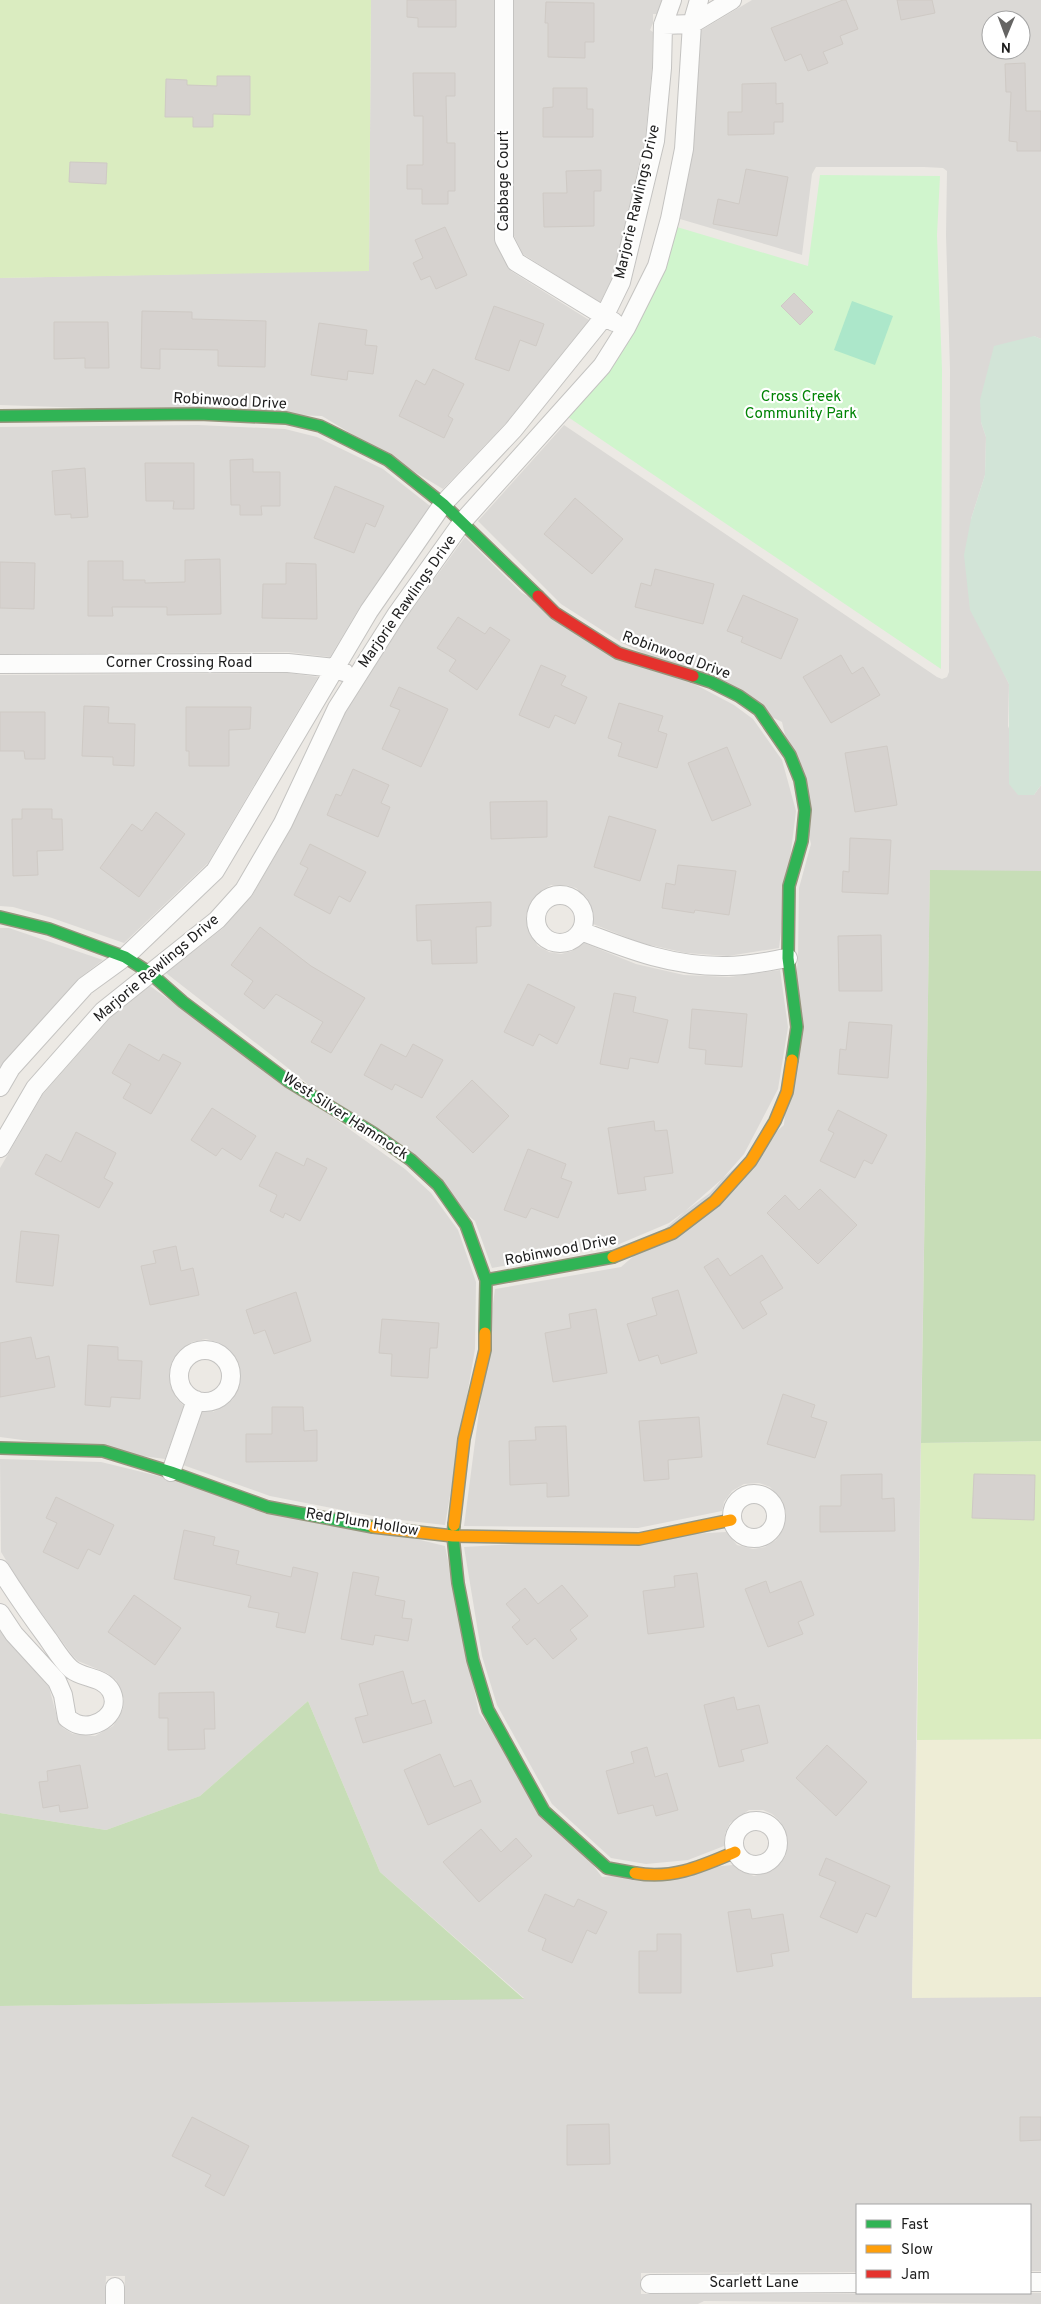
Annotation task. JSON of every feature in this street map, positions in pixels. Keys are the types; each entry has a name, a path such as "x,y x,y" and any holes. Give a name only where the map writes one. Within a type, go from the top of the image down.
{"street":[{"name":"Cabbage Court","path":"504,0 504,238 516,262 604,317 626,328"},
{"name":"Marjorie Rawlings Drive","path":"0,1087 11,1068 85,986 125,956 215,871 369,611 443,504 513,430 604,317 621,282 655,141 662,68 663,25 672,0"},
{"name":"Marjorie Rawlings Drive","path":"0,1148 35,1088 103,1011 217,920 244,890 283,823 337,708 396,615 464,521 602,366 626,328 656,266 670,219 684,149 692,24 699,0"},
{"path":"663,25 692,24 732,0"},
{"name":"Robinwood Drive","path":"0,416 198,414 286,418 320,426 388,460 464,521 555,613 618,653 711,682 739,696 759,710 774,729 790,755 800,780 806,810 802,841 790,886 788,958 797,1027 788,1092 775,1121 752,1161 715,1201 673,1233 620,1256 486,1280"},
{"name":"Corner Crossing Road","path":"0,664 288,663 334,668 356,677"},
{"name":"West Silver Hammock","path":"0,916 49,928 125,956 150,973 183,1002 288,1081 373,1133 411,1160 438,1185 466,1224 486,1280 485,1350 464,1439 453,1536 458,1583 471,1650 488,1710 544,1810 565,1832 607,1868 645,1875 690,1871 735,1852"},
{"path":"581,931 639,954 684,964 728,966 788,958"},
{"path":"171,1472 196,1400"},
{"name":"Red Plum Hollow","path":"0,1448 103,1451 171,1472 268,1507 382,1529 453,1536 639,1539 731,1520"},
{"path":"0,1569 14,1593 73,1671 104,1683 110,1689 114,1698 113,1707 108,1716 95,1725 78,1725 67,1718 63,1695 57,1681 14,1634 0,1613"},
{"name":"Scarlett Lane","path":"650,2284 856,2283"}],"shaded area":[{"path":"371,0 494,0 496,244 511,271 589,320 506,423 443,489 322,416 0,405 0,278 369,270"},
{"path":"513,0 662,0 657,14 653,14 653,23 650,30 653,32 652,68 645,139 612,278 600,303 523,254 514,236"},
{"path":"752,0 1041,0 1041,339 1034,336 981,422 986,437 985,475 971,519 994,653 1009,684 1008,726 1034,795 1041,785 1041,871 930,871 912,1997 1041,1997 1041,2271 1031,2271 1031,2204 856,2204 856,2272 641,2273 641,2294 1041,2293 1041,2304 704,2301 698,2304 124,2304 125,2276 106,2276 105,2304 0,2304 0,2006 524,1998 380,1872 308,1701 200,1796 106,1830 0,1813 0,1631 49,1687 58,1721 63,1728 73,1734 95,1736 113,1726 123,1709 124,1699 116,1680 107,1673 78,1661 72,1655 22,1586 1,1552 0,1459 101,1462 445,1546 479,1713 602,1877 733,1865 740,1871 754,1876 772,1871 781,1863 786,1855 787,1837 780,1821 772,1814 763,1810 749,1810 730,1823 725,1833 724,1846 688,1860 646,1864 611,1858 552,1804 497,1705 482,1656 464,1547 726,1532 737,1545 753,1549 765,1547 776,1540 782,1531 786,1513 782,1501 770,1487 759,1483 744,1484 732,1491 724,1502 722,1511 638,1528 464,1526 495,1289 621,1267 784,1125 798,957 799,888 811,844 782,722 622,643 561,604 478,521 564,425 937,677 942,679 947,677 949,672 950,370 946,235 947,171 943,168 924,167 816,167 812,174 802,255 680,219 693,150 700,31"},
{"path":"198,425 285,429 317,437 383,469 430,506 361,605 330,657 288,652 0,654 0,427"},
{"path":"465,537 522,593 734,705 753,719 782,760 796,811 779,948 728,956 686,953 641,943 593,924 592,911 587,898 576,888 566,885 551,885 539,892 531,902 526,916 532,938 538,946 549,952 561,954 572,951 584,943 636,964 684,975 729,977 780,970 788,1027 778,1089 744,1154 710,1193 669,1223 617,1245 492,1268 475,1221 293,1072 166,973 222,929 252,896 291,828 345,713 403,622"},
{"path":"288,673 318,677 208,863 124,943 52,918 13,907 0,906 0,675"},
{"path":"0,928 9,928 103,960 78,979 0,1067"},
{"path":"150,986 405,1169 431,1193 458,1230 476,1282 475,1349 445,1525 383,1518 270,1496 183,1465 202,1412 213,1412 233,1399 240,1379 237,1360 230,1350 217,1342 206,1339 192,1342 179,1351 172,1361 169,1373 171,1387 176,1398 184,1406 165,1459 0,1437 0,1168 43,1094 109,1019"}],"green space":[{"path":"0,0 371,0 369,271 0,278"},
{"name":"Cross Creek Community Park","path":"820,175 940,176 937,235 942,370 941,669 568,417 604,374 657,279 677,227 808,266"},
{"path":"852,301 893,316 875,365 834,350"},
{"path":"1034,336 1041,339 1041,785 1034,795 1018,795 1009,784 1009,684 970,610 964,555 971,519 985,475 986,437 981,422 980,400 994,346"},
{"path":"930,870 1041,871 1041,1441 921,1443"},
{"path":"1041,1441 1041,1739 917,1740 921,1443"},
{"path":"308,1701 380,1872 524,1999 0,2006 0,1813 106,1830 200,1796"},
{"path":"1041,1739 1041,1997 912,1998 917,1740"}],"building":[{"path":"407,0 456,0 456,27 418,27 418,18 407,17"},
{"path":"846,0 858,29 840,36 843,44 823,52 828,63 808,71 801,54 785,61 771,28"},
{"path":"897,0 932,0 935,13 901,20"},
{"path":"546,2 594,3 594,42 585,42 585,58 548,57 548,23 545,23"},
{"path":"1025,63 1026,111 1041,111 1041,151 1017,151 1017,142 1009,141 1011,92 1006,92 1005,64"},
{"path":"413,73 455,73 455,96 446,96 447,143 455,143 455,191 448,191 448,204 422,204 422,189 407,189 407,165 423,165 423,116 414,116"},
{"path":"217,76 250,76 250,115 213,114 213,127 193,127 193,117 165,117 166,79 187,80 187,85 217,86"},
{"path":"776,83 776,104 783,103 783,122 774,122 774,134 728,135 728,112 742,112 742,84"},
{"path":"553,88 587,88 587,109 593,109 593,137 543,137 543,108 553,107"},
{"path":"70,162 107,163 106,184 69,182"},
{"path":"746,169 788,177 777,236 713,224 718,199 739,204"},
{"path":"601,170 601,191 594,191 594,226 544,227 543,193 567,193 566,171"},
{"path":"445,227 467,275 436,289 430,276 421,280 413,263 423,258 415,240"},
{"path":"794,293 813,312 800,325 781,306"},
{"path":"494,306 544,324 536,346 520,340 509,371 475,359"},
{"path":"142,311 192,312 192,319 266,321 265,367 218,366 218,350 160,349 160,369 141,368"},
{"path":"54,322 108,322 109,368 85,368 85,358 54,359"},
{"path":"319,323 367,330 365,345 377,346 373,374 348,371 347,380 311,375"},
{"path":"433,369 464,384 448,416 453,419 444,438 399,416 416,380 425,385"},
{"path":"253,459 253,472 280,472 280,506 261,506 262,515 240,515 240,505 231,505 230,460"},
{"path":"145,463 194,463 194,509 173,509 174,501 146,501"},
{"path":"85,468 88,517 71,518 71,514 55,515 52,471"},
{"path":"335,486 384,506 375,527 366,523 354,553 314,538"},
{"path":"575,498 623,539 592,574 544,534"},
{"path":"220,559 221,614 167,615 167,607 112,607 113,616 88,616 88,561 123,561 123,580 145,580 145,583 185,582 185,560"},
{"path":"0,562 35,563 34,609 0,608"},
{"path":"286,563 316,564 317,619 262,618 263,584 286,584"},
{"path":"655,569 714,584 703,624 635,607 641,583 651,586"},
{"path":"743,595 798,619 781,659 741,642 743,637 727,631"},
{"path":"458,617 485,634 490,627 510,640 477,690 449,671 456,660 437,648"},
{"path":"841,655 852,674 863,667 880,695 831,723 803,677"},
{"path":"541,665 566,676 561,685 587,697 575,724 555,715 549,728 519,715"},
{"path":"399,687 448,709 421,767 382,749 400,710 390,706"},
{"path":"619,703 663,716 658,731 667,734 657,768 618,756 622,743 608,738"},
{"path":"84,706 109,707 108,723 135,724 134,766 113,765 113,757 82,756"},
{"path":"186,707 251,707 250,729 229,730 229,766 189,766 189,751 186,751"},
{"path":"0,712 45,712 45,759 25,759 24,751 0,751"},
{"path":"887,746 897,805 855,812 845,753"},
{"path":"727,747 751,805 712,821 688,763"},
{"path":"353,769 389,785 381,803 390,807 378,837 327,815 336,794 341,796"},
{"path":"547,801 547,837 491,839 490,802"},
{"path":"22,809 52,809 52,819 62,819 63,850 37,851 38,875 13,876 12,819 22,819"},
{"path":"156,812 185,834 139,897 100,868 132,824 142,831"},
{"path":"609,816 656,830 640,881 594,867"},
{"path":"850,838 891,840 888,894 842,892 843,871 849,872"},
{"path":"310,844 366,872 350,902 339,896 330,914 294,895 308,868 300,864"},
{"path":"678,865 736,871 729,915 695,910 694,913 662,908 666,883 675,885"},
{"path":"491,902 491,926 476,927 477,963 432,964 431,940 417,941 416,905"},
{"path":"260,927 311,966 365,998 331,1053 311,1042 323,1022 276,994 264,1009 244,994 253,981 231,965"},
{"path":"881,935 882,991 839,991 838,936"},
{"path":"528,984 575,1007 557,1044 539,1034 533,1046 504,1032"},
{"path":"614,993 636,997 633,1012 668,1020 658,1063 630,1058 628,1069 600,1064"},
{"path":"692,1009 747,1014 742,1067 705,1064 706,1050 689,1048"},
{"path":"849,1022 892,1025 888,1078 838,1074 840,1049 846,1050"},
{"path":"129,1044 159,1061 163,1054 181,1063 151,1114 123,1098 131,1084 112,1073"},
{"path":"381,1044 406,1057 413,1044 443,1060 422,1098 395,1084 392,1090 364,1075"},
{"path":"472,1080 509,1116 473,1153 436,1117"},
{"path":"212,1108 256,1136 241,1160 222,1148 216,1156 191,1140"},
{"path":"838,1110 887,1135 872,1164 864,1160 855,1178 820,1161 834,1133 828,1130"},
{"path":"654,1121 655,1131 667,1130 673,1173 644,1177 646,1190 618,1194 608,1128"},
{"path":"76,1132 116,1153 104,1178 113,1183 99,1208 35,1174 46,1154 61,1162"},
{"path":"528,1149 566,1164 561,1178 572,1182 558,1218 531,1208 526,1218 504,1210"},
{"path":"276,1152 304,1166 307,1158 327,1168 300,1221 285,1213 283,1218 270,1211 277,1195 259,1186"},
{"path":"820,1189 857,1225 818,1264 767,1213 785,1195 799,1210"},
{"path":"21,1231 59,1235 53,1286 16,1282"},
{"path":"176,1246 181,1271 193,1268 199,1295 150,1305 141,1266 156,1263 153,1251"},
{"path":"762,1255 783,1288 760,1302 767,1314 743,1329 704,1267 718,1258 730,1276"},
{"path":"678,1290 697,1353 661,1364 658,1355 639,1361 627,1324 657,1315 652,1298"},
{"path":"296,1292 311,1341 274,1354 265,1330 254,1334 246,1310"},
{"path":"596,1309 607,1373 553,1382 545,1333 571,1328 569,1314"},
{"path":"382,1319 439,1323 437,1348 430,1348 428,1378 391,1376 392,1354 379,1353"},
{"path":"31,1337 36,1359 49,1356 55,1387 0,1397 0,1343"},
{"path":"88,1345 118,1347 118,1360 142,1361 140,1399 111,1397 110,1407 85,1405"},
{"path":"783,1394 815,1405 811,1417 827,1422 815,1458 767,1444"},
{"path":"272,1407 303,1407 304,1431 317,1430 317,1461 246,1462 246,1434 272,1434"},
{"path":"699,1417 702,1457 668,1460 669,1479 644,1481 639,1421"},
{"path":"566,1426 569,1496 547,1497 547,1483 510,1485 509,1441 536,1440 535,1427"},
{"path":"882,1474 882,1499 894,1498 895,1531 820,1532 820,1506 841,1506 841,1475"},
{"path":"974,1474 1035,1475 1034,1520 972,1518"},
{"path":"56,1497 114,1525 100,1555 88,1549 78,1569 43,1552 57,1523 46,1518"},
{"path":"184,1530 215,1537 213,1545 239,1551 236,1564 291,1577 293,1567 318,1573 305,1633 276,1627 279,1613 248,1607 251,1596 174,1579"},
{"path":"353,1572 379,1577 375,1595 405,1601 402,1618 412,1619 408,1641 375,1635 373,1645 341,1639"},
{"path":"697,1573 704,1627 648,1634 643,1591 675,1587 674,1576"},
{"path":"766,1581 770,1593 801,1581 814,1615 798,1622 803,1634 768,1647 745,1589"},
{"path":"562,1585 588,1616 570,1630 577,1639 553,1659 535,1638 527,1645 512,1627 520,1620 506,1604 525,1588 538,1604"},
{"path":"134,1595 181,1628 155,1665 108,1632"},
{"path":"403,1671 412,1704 425,1700 432,1723 363,1743 355,1718 368,1715 359,1684"},
{"path":"214,1692 215,1729 204,1729 205,1749 168,1750 168,1718 159,1718 159,1693"},
{"path":"734,1697 737,1710 759,1705 768,1743 741,1750 744,1761 719,1767 704,1705"},
{"path":"827,1745 867,1782 836,1816 796,1778"},
{"path":"647,1747 655,1777 667,1773 678,1810 656,1816 653,1805 618,1814 606,1771 634,1763 631,1752"},
{"path":"440,1754 454,1787 471,1780 481,1802 428,1825 404,1770"},
{"path":"80,1765 88,1808 60,1812 59,1805 43,1808 39,1782 48,1781 47,1771"},
{"path":"481,1829 501,1852 516,1838 532,1856 479,1902 443,1862"},
{"path":"826,1858 890,1886 876,1917 866,1913 857,1933 820,1917 836,1882 819,1875"},
{"path":"545,1894 574,1907 578,1899 607,1912 596,1934 587,1930 572,1963 542,1950 546,1939 528,1931"},
{"path":"750,1909 752,1919 783,1914 789,1951 771,1954 773,1966 737,1972 728,1912"},
{"path":"657,1934 681,1934 681,1993 639,1993 639,1951 657,1951"},
{"path":"192,2117 249,2146 224,2196 205,2186 211,2175 172,2156"},
{"path":"1020,2117 1041,2117 1041,2140 1020,2141"},
{"path":"609,2124 610,2164 567,2165 567,2125"}],"traffic: fast":[{"path":"0,416 199,414 286,418 320,426 388,460 443,504 538,596"},
{"path":"693,676 711,682 739,696 759,710 790,755 800,780 805,810 802,841 789,886 788,958 797,1027 792,1060"},
{"path":"0,917 49,929 125,957 150,973 183,1002 288,1081 373,1133 411,1160 438,1185 466,1225 486,1280 485,1333"},
{"path":"486,1280 613,1257"},
{"path":"0,1448 103,1451 171,1472 268,1507 373,1527"},
{"path":"454,1525 453,1536 458,1583 473,1660 488,1710 544,1811 607,1868 635,1873"}],"traffic: slow":[{"path":"613,1257 673,1233 715,1201 751,1161 775,1121 787,1092 792,1060"},
{"path":"454,1525 464,1439 485,1350 485,1333"},
{"path":"373,1527 453,1536 639,1539 731,1520"},
{"path":"635,1873 649,1875 674,1873 699,1867 735,1852"}],"traffic: jam":[{"path":"538,596 555,613 618,653 693,676"}]}
